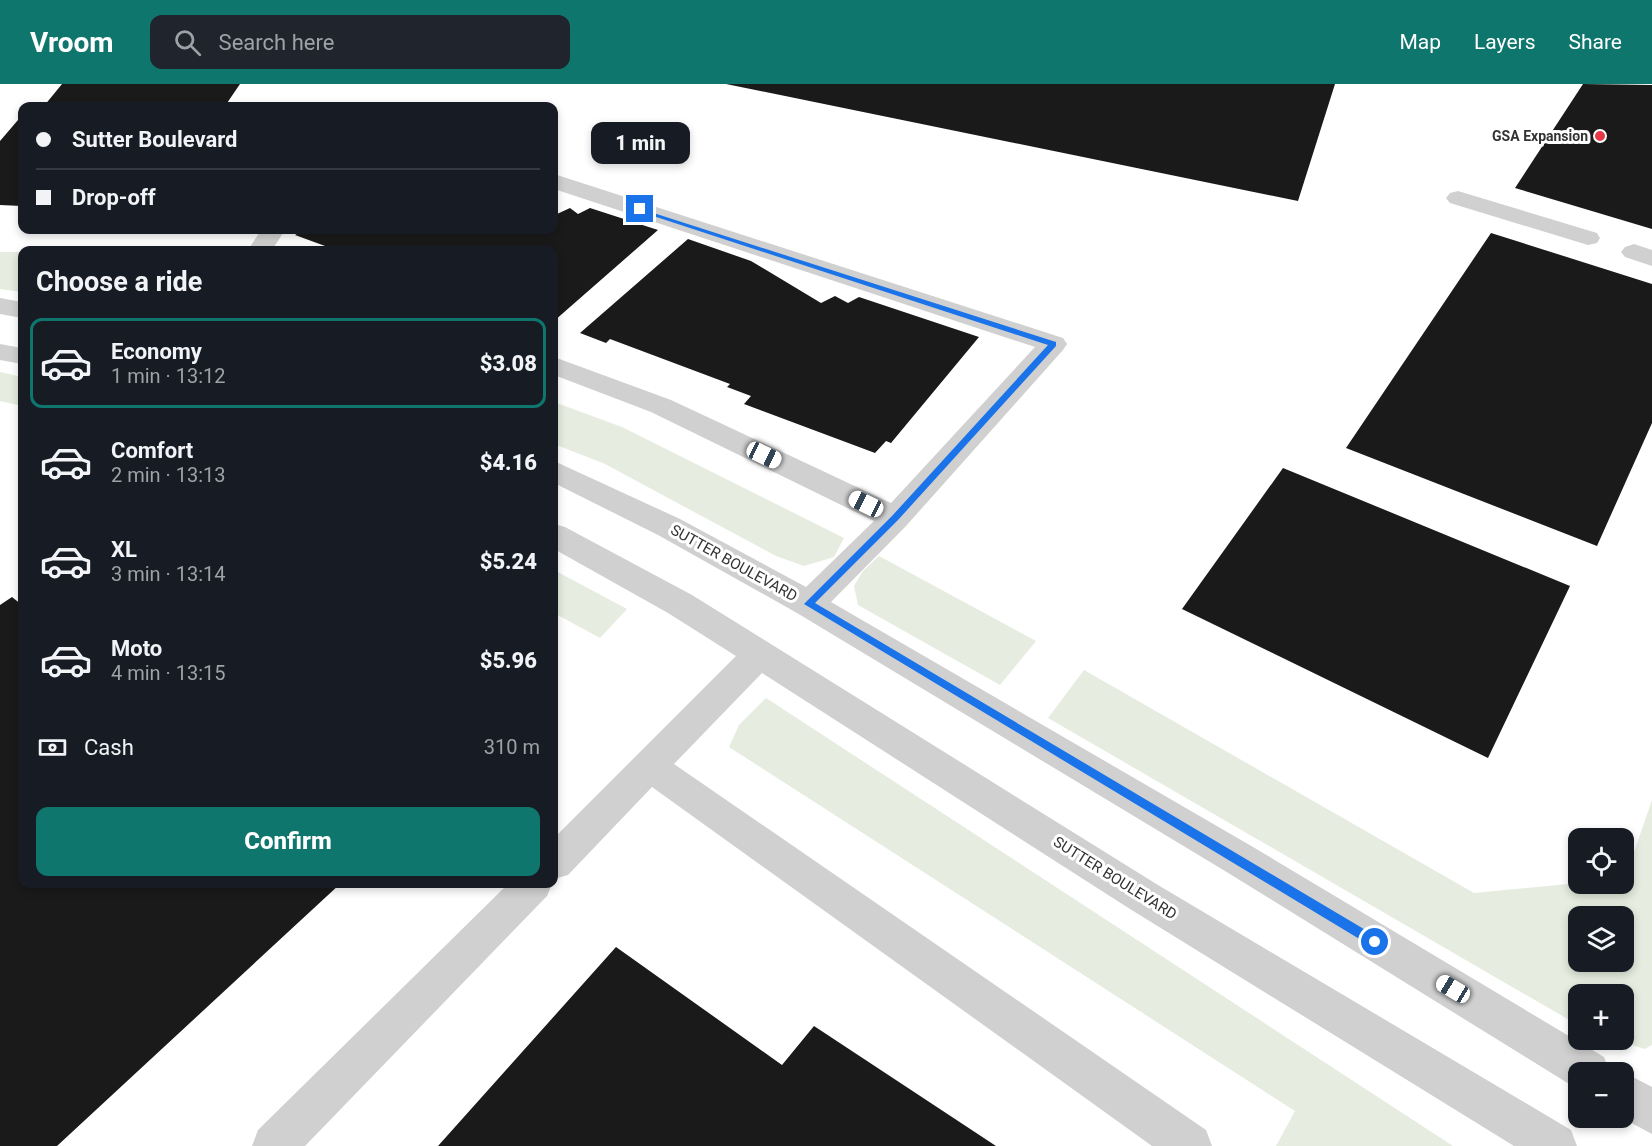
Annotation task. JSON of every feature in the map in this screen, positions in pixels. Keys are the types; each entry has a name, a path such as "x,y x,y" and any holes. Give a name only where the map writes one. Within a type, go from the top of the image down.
{"street":[{"path":"558,182 1053,344 895,518 809,604"},
{"path":"1458,198 1588,238"},
{"path":"0,306 18,309"},
{"path":"0,352 18,355"},
{"path":"558,366 661,406 895,518"},
{"name":"SUTTER BOULEVARD","path":"558,473 669,527 809,604 1239,859 1573,1062"},
{"name":"SUTTER BOULEVARD","path":"558,537 680,604 1154,903 1555,1146"},
{"path":"558,859 758,655"},
{"path":"650,766 1190,1146"},
{"path":"274,1146 529,888"},
{"path":"1634,1100 1652,1112"}],"shaded area":[{"path":"0,252 18,252 18,291 0,289"},
{"path":"0,372 18,376 18,405 0,401"},
{"path":"558,403 622,427 844,538 834,557 804,566 776,556 605,464 558,446"},
{"path":"879,556 1036,641 1000,685 858,605 854,586 863,571"},
{"path":"558,572 627,609 600,638 558,615"},
{"path":"1084,670 1474,893 1568,884 1568,894 1634,894 1634,852 1652,800 1652,1045 1645,1049 1634,1046 1634,984 1568,984 1568,1019 1048,718"},
{"path":"766,698 1453,1146 1276,1146 1295,1111 729,747 739,725"}],"building":[{"path":"62,84 240,84 228,102 47,102"},
{"path":"726,84 1335,84 1298,201"},
{"name":"GSA Expansion","path":"1583,84 1652,85 1652,229 1515,188"},
{"path":"18,120 18,206 0,205 0,141"},
{"path":"570,208 578,214 590,208 658,230 558,318 558,246 325,246 295,235 558,234 558,214"},
{"path":"1491,233 1652,284 1652,423 1597,546 1346,448"},
{"path":"688,239 751,261 821,303 835,296 848,303 859,297 979,337 891,443 886,441 875,453 744,404 751,396 727,387 730,384 610,339 606,343 580,333"},
{"path":"1283,468 1570,586 1488,758 1182,609"},
{"path":"12,597 18,602 18,888 336,888 57,1146 0,1146 0,605"},
{"path":"616,947 782,1065 814,1026 996,1146 438,1146"}],"place":[{"name":"GSA Expansion","path":"1600,136"}],"route":[{"path":"640,209 1053,344 895,518 809,604 1375,942"}]}
